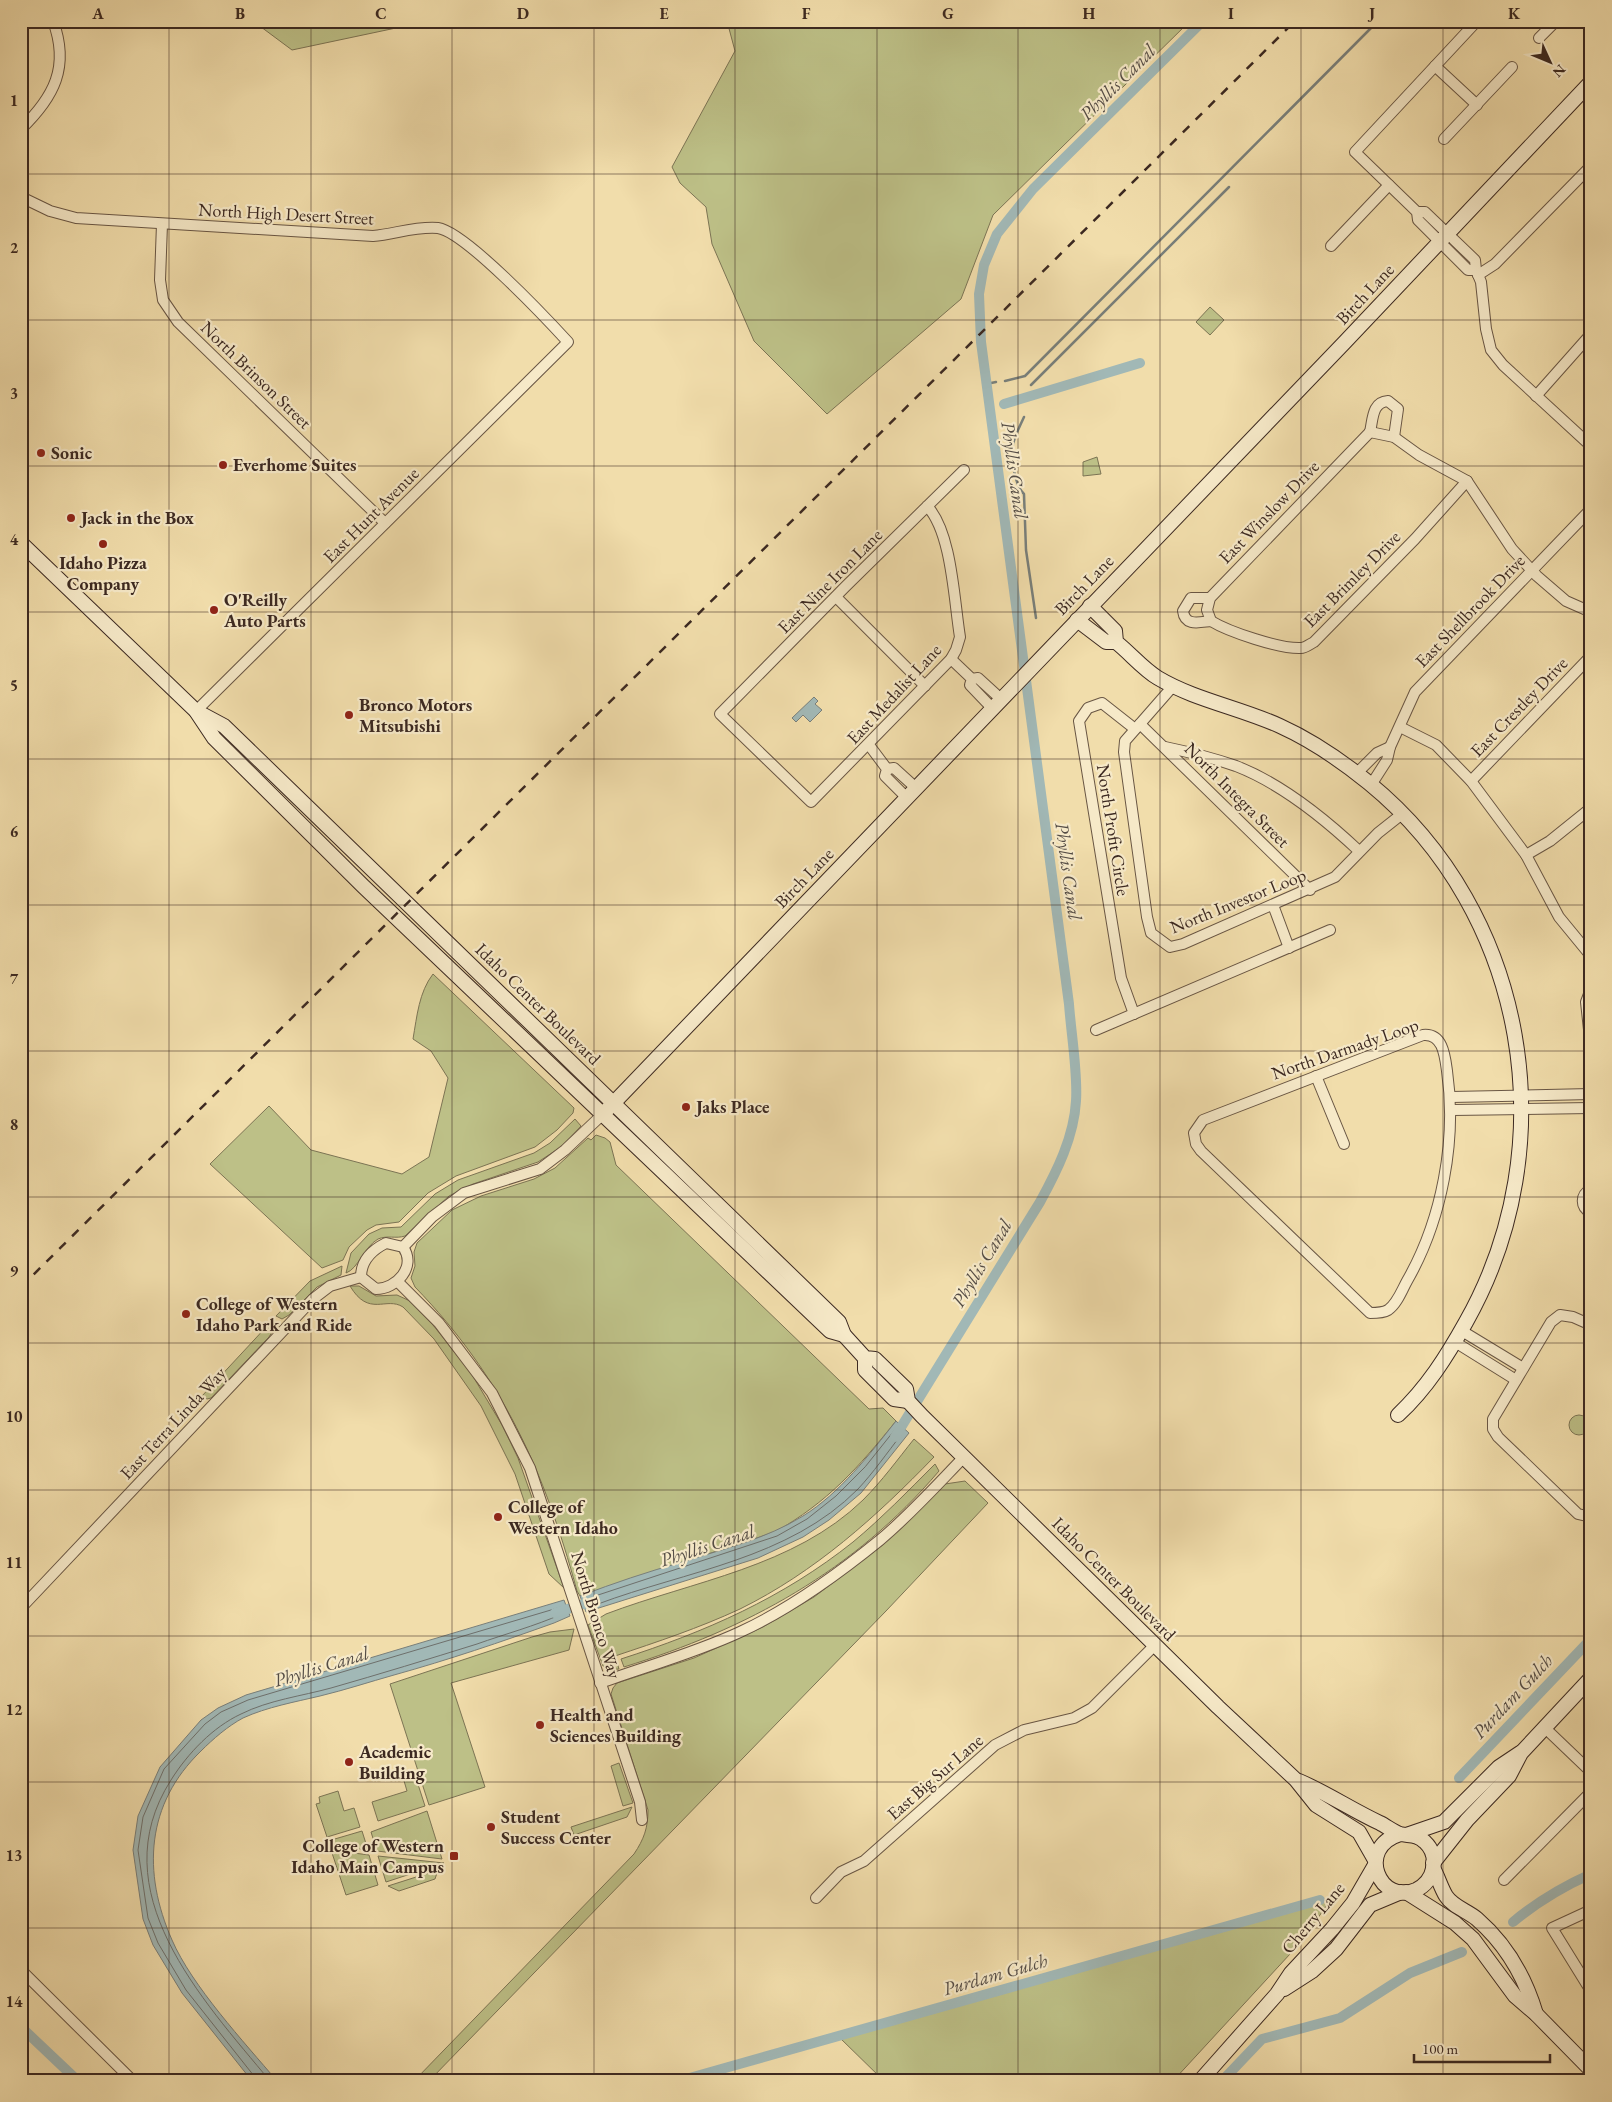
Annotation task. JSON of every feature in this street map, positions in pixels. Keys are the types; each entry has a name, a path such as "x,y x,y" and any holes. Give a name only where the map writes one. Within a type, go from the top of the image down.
{"main road":[{"name":"Birch Lane","path":"603,1114 1344,343 1591,82"},
{"name":"Idaho Center Boulevard","path":"21,544 196,711 214,738 363,886 830,1331 844,1335"},
{"path":"1090,606 1115,631 1116,642"},
{"path":"1077,620 1106,642 1116,642 1157,677 1281,726 1357,773 1402,814 1432,848 1453,878 1486,938 1504,989 1518,1047 1523,1103 1522,1141 1515,1193 1502,1243 1482,1294 1446,1358 1415,1399 1398,1415"},
{"name":"Idaho Center Boulevard","path":"196,711 224,726 614,1102 839,1322 844,1335 865,1358 875,1359 906,1389 908,1401 1252,1741 1296,1780 1316,1805 1359,1832 1375,1862"},
{"path":"1403,1892 1416,1890 1424,1884 1433,1865 1468,1820 1509,1776 1521,1753 1591,1678"},
{"path":"1521,1753 1499,1767 1444,1822 1383,1842 1375,1862 1380,1879 1387,1886 1403,1892 1449,1918 1473,1939 1515,1996 1590,2066"},
{"name":"Idaho Center Boulevard","path":"1296,1780 1326,1793 1351,1810 1404,1834"},
{"path":"1404,1834 1426,1842 1431,1850 1433,1865 1446,1896 1455,1906 1471,1914 1482,1924 1511,1956 1529,1988 1536,2014"},
{"name":"Cherry Lane","path":"1200,2081 1277,1994 1291,1973 1342,1916 1375,1862"},
{"name":"Cherry Lane","path":"1277,1994 1312,1971 1336,1949 1361,1914 1370,1905 1403,1892"}],"street":[{"path":"21,130 40,108 57,80 60,47 53,21"},
{"path":"1477,21 1355,152 1417,212 1418,220 1443,237 1468,270 1477,272 1495,264 1591,166"},
{"path":"1539,38 1556,21"},
{"path":"1435,66 1477,105"},
{"path":"1444,139 1512,67"},
{"path":"1331,246 1388,185"},
{"name":"North High Desert Street","path":"21,197 50,211 76,218 373,236 421,228 447,230 470,245 568,342"},
{"name":"North Brinson Street","path":"162,224 160,280 162,294 163,300 178,322 385,523"},
{"path":"1477,272 1491,350 1536,396 1591,446"},
{"path":"1536,396 1591,334"},
{"name":"East Hunt Avenue","path":"196,711 568,342"},
{"path":"1394,437 1398,409 1388,401 1378,405 1374,410 1370,432 1394,437 1419,455 1467,481 1512,550 1550,589 1566,601 1591,612"},
{"name":"East Winslow Drive","path":"1210,598 1370,432"},
{"name":"East Nine Iron Lane","path":"811,802 720,714 964,470"},
{"name":"East Brimley Drive","path":"1212,621 1221,627 1274,644 1303,649 1314,642 1415,538 1467,481"},
{"name":"East Medalist Lane","path":"811,802 926,686 951,659 956,650 960,637 944,532 936,516 928,506"},
{"name":"East Shellbrook Drive","path":"1371,785 1387,760 1390,747 1415,692 1591,510"},
{"path":"836,598 926,686"},
{"path":"1190,598 1210,598 1207,610 1212,621 1190,622 1185,618 1183,611 1190,598"},
{"name":"East Crestley Drive","path":"1472,781 1591,656"},
{"path":"951,659 972,679 970,686 997,704"},
{"name":"North Investor Loop","path":"1174,685 1125,741 1124,752 1147,917 1151,933 1170,947 1183,944 1310,890 1335,877 1359,851 1402,814"},
{"name":"North Profit Circle","path":"1134,1014 1121,978 1079,721 1088,708 1102,703 1138,727"},
{"name":"North Integra Street","path":"1138,727 1166,747 1310,890"},
{"path":"1400,727 1436,745 1472,781 1526,855 1559,917 1591,956"},
{"path":"868,745 886,769 885,776 911,793"},
{"path":"1166,747 1237,767 1287,794 1311,810 1359,851"},
{"path":"1357,773 1377,753 1390,747"},
{"path":"1526,855 1550,841 1591,808"},
{"path":"1274,905 1289,948"},
{"path":"1096,1030 1330,930"},
{"path":"1591,989 1586,1002 1591,1048"},
{"name":"North Darmady Loop","path":"1428,1035 1439,1040 1444,1050 1451,1097 1452,1110 1449,1142 1438,1202 1416,1266 1394,1304 1387,1311 1370,1313 1201,1151 1196,1144 1194,1133 1202,1120 1428,1035"},
{"path":"1316,1076 1344,1144"},
{"path":"1452,1110 1591,1094"},
{"path":"1451,1097 1591,1108"},
{"path":"403,1247 440,1210 464,1193 540,1169 565,1150 603,1114"},
{"path":"1591,1188 1585,1193 1582,1202 1585,1210 1591,1213"},
{"path":"392,1243 403,1247 406,1252 407,1267 398,1282 391,1287 376,1289 360,1277 360,1268 379,1246 392,1243"},
{"name":"East Terra Linda Way","path":"21,1608 313,1299 330,1286 360,1277"},
{"name":"North Bronco Way","path":"398,1282 438,1323 492,1393 530,1468 640,1802 642,1820"},
{"path":"1591,1325 1573,1317 1560,1315 1551,1322 1492,1419 1493,1429 1498,1437 1578,1514 1591,1517"},
{"path":"1458,1336 1523,1368"},
{"path":"1458,1336 1516,1380"},
{"path":"600,1683 694,1651 741,1632 785,1608 881,1540 964,1457"},
{"name":"East Big Sur Lane","path":"816,1898 841,1872 864,1861 995,1745 1024,1730 1074,1718 1092,1708 1155,1645"},
{"path":"1544,1727 1591,1772"},
{"path":"1504,1880 1591,1792"},
{"path":"1591,1910 1552,1928 1591,1992"},
{"path":"21,1970 133,2081"}],"green space":[{"path":"253,21 429,21 292,50"},
{"path":"727,21 1190,21 993,215 961,299 827,414 754,341 712,244 706,207 680,183 672,167 735,51"},
{"path":"1210,307 1224,320 1210,335 1196,322"},
{"path":"1097,457 1101,474 1083,476 1083,462"},
{"path":"433,974 574,1108 573,1113 557,1130 535,1147 456,1176 428,1193 399,1222 376,1225 367,1230 349,1247 343,1260 322,1268 210,1164 269,1106 311,1150 402,1174 429,1157 448,1078 431,1051 413,1039 422,996"},
{"path":"575,1119 581,1126 561,1147 538,1162 473,1184 449,1196 405,1236 378,1239 369,1247 354,1267 346,1273 351,1253 369,1234 382,1228 401,1227 435,1194 458,1180 534,1153 550,1143"},
{"path":"596,1135 610,1142 616,1165 869,1409 883,1408 896,1421 869,1454 827,1496 794,1521 775,1532 580,1596 550,1505 517,1428 473,1356 446,1321 415,1287 411,1278 415,1266 414,1252 417,1243 452,1210 481,1196 534,1179 555,1168 588,1138 591,1140"},
{"path":"342,1266 341,1275 317,1287 289,1315 282,1319 276,1316 310,1281"},
{"path":"350,1286 359,1286 376,1296 397,1295 410,1301 433,1325 471,1373 502,1425 518,1458 564,1588 549,1574 515,1474 481,1406 434,1339 403,1307 397,1304 371,1304 357,1296"},
{"path":"268,1325 272,1332 269,1337 211,1398 207,1399 202,1396"},
{"path":"1579,1415 1586,1418 1589,1425 1586,1432 1579,1435 1572,1432 1569,1425 1572,1418"},
{"path":"914,1439 934,1457 867,1522 819,1560 794,1578 740,1609 694,1629 615,1656 619,1669 609,1670 603,1666 588,1625 606,1614 741,1570 774,1557 806,1541 836,1523 863,1500"},
{"path":"935,1464 939,1471 906,1507 834,1567 796,1592 755,1615 713,1634 669,1652 624,1667 621,1659 713,1625 771,1597 799,1580 864,1533"},
{"path":"965,1481 988,1503 886,1611 429,2081 414,2081 634,1854 640,1843 645,1833 648,1810 611,1694 617,1683 694,1658 763,1627 814,1597 884,1544 945,1484"},
{"path":"574,1629 569,1650 451,1683 485,1787 429,1805 390,1684 532,1637 550,1632"},
{"path":"619,1763 633,1803 623,1806 611,1766"},
{"path":"408,1773 409,1776 415,1775 425,1806 378,1821 372,1802 407,1791 402,1774"},
{"path":"338,1791 344,1811 354,1808 360,1827 327,1837 316,1804 320,1803 319,1797"},
{"path":"632,1807 627,1817 574,1835 571,1827"},
{"path":"427,1811 442,1859 377,1851 371,1832"},
{"path":"362,1831 368,1850 330,1846 328,1841"},
{"path":"331,1850 369,1855 378,1885 346,1895"},
{"path":"378,1856 444,1863 386,1882"},
{"path":"438,1870 435,1879 399,1891 388,1886"},
{"path":"1331,1899 1302,1941 1173,2081 884,2081 839,2037"}],"water":[{"path":"814,697 818,701 815,704 822,710 810,722 803,715 796,722 792,718"},
{"path":"896,1421 909,1433 861,1493 829,1520 803,1537 758,1558 586,1612 580,1596 618,1582 744,1543 774,1531 803,1516 817,1507 842,1485"},
{"path":"564,1600 570,1616 554,1623 434,1663 339,1691 271,1708 243,1718 226,1729 201,1751 183,1772 169,1793 160,1816 153,1864 162,1915 181,1958 205,1995 277,2081 252,2081 182,1993 153,1945 143,1919 133,1850 138,1816 160,1767 201,1720 218,1708 246,1695"}],"waterway":[{"name":"Phyllis Canal","path":"895,1437 1040,1202 1068,1141 1075,1114 1076,1101 1075,1066 1069,1004 981,342 979,294 984,265 997,234 1033,189 1203,21"},
{"path":"1005,381 1025,376 1378,21"},
{"path":"1031,385 1229,187"},
{"path":"1004,404 1140,363"},
{"path":"986,384 996,382"},
{"path":"1024,417 1014,441 1012,456 1016,478 1024,494 1026,550 1036,618"},
{"name":"Phyllis Canal","path":"555,1613 596,1600"},
{"name":"Purdam Gulch","path":"1459,1778 1591,1639"},
{"path":"1513,1922 1550,1895 1591,1874"},
{"name":"Purdam Gulch","path":"679,2081 1320,1900"},
{"path":"1222,2081 1262,2039 1340,2018 1410,1973 1462,1952"},
{"name":"Purdam Gulch","path":"21,2027 78,2081"}],"railway":[{"path":"21,1287 1295,21"}],"place":[{"name":"Sonic","path":"41,453"},
{"name":"Everhome Suites","path":"223,465"},
{"name":"Jack in the Box","path":"71,518"},
{"name":"Idaho Pizza Company","path":"103,544"},
{"name":"O'Reilly Auto Parts","path":"214,610"},
{"name":"Bronco Motors Mitsubishi","path":"349,715"},
{"name":"Jaks Place","path":"686,1107"},
{"name":"College of Western Idaho Park and Ride","path":"186,1314"},
{"name":"College of Western Idaho","path":"498,1517"},
{"name":"Health and Sciences Building","path":"540,1725"},
{"name":"Academic Building","path":"349,1762"},
{"name":"Student Success Center","path":"491,1827"},
{"name":"College of Western Idaho Main Campus","path":"454,1856"}]}
